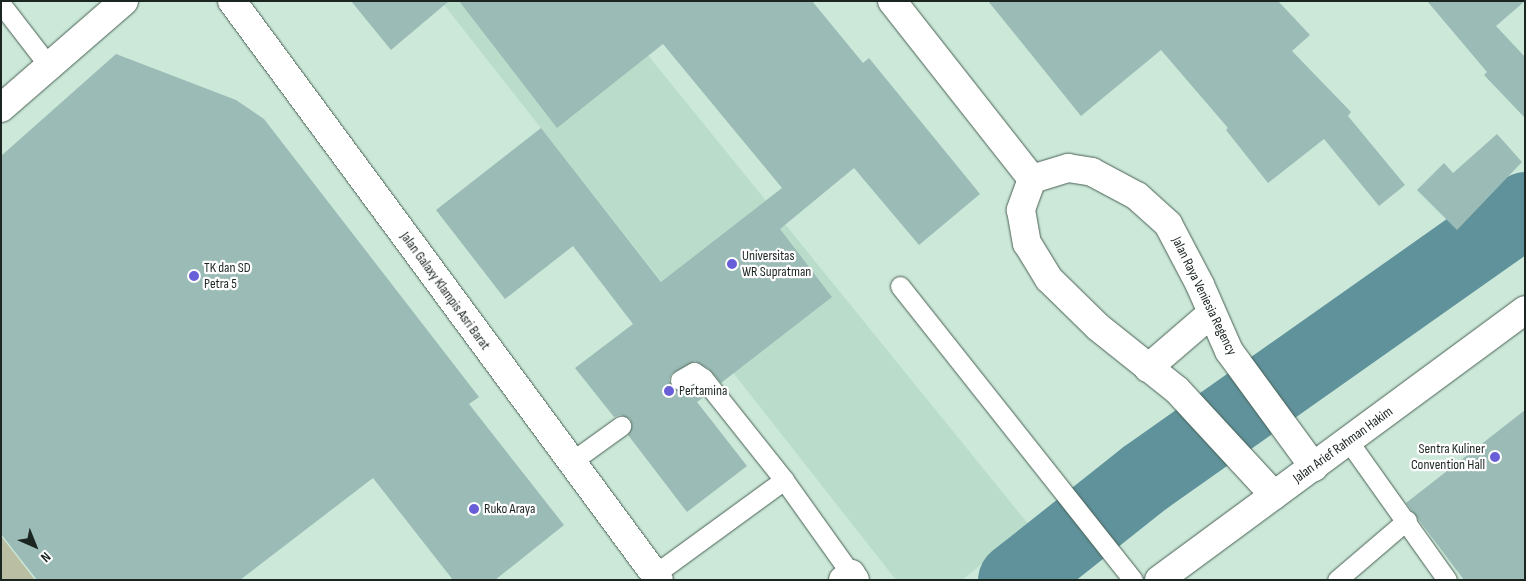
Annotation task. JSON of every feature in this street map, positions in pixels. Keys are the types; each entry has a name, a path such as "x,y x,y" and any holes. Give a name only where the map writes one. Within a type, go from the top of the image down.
{"street":[{"path":"1,108 124,1"},
{"name":"Jalan Galaxy Klampis Asri Barat","path":"232,1 657,577"},
{"path":"892,1 1032,179 1021,210 1027,243 1049,279 1098,327 1177,390 1274,496"},
{"name":"Jalan Raya Veniesia Regency","path":"1032,179 1068,168 1092,172 1137,196 1168,224 1187,257 1229,351 1314,467"},
{"name":"Jalan Arief Rahman Hakim","path":"1159,580 1349,442 1525,310"},
{"path":"1148,368 1212,314"}],"lane":[{"path":"1,4 49,66"},
{"path":"900,286 1133,580"},
{"path":"680,380 694,372 703,378 784,480 850,578"},
{"path":"571,462 621,426"},
{"path":"1349,442 1407,520 1447,580"},
{"path":"657,577 784,480"},
{"path":"1337,580 1407,520"}],"shaded area":[{"name":"Universitas WR Supratman","path":"441,1 604,1 1029,525 962,580 896,580"},
{"path":"1,536 35,580 1,580"}],"building":[{"path":"351,1 449,1 391,50"},
{"path":"459,1 812,1 863,63 869,58 980,194 919,245 854,168 780,229 832,297 721,383 709,369 695,361 671,374 669,380 675,390 695,386 704,397 697,402 747,466 687,512 628,435 632,425 630,419 620,415 614,417 575,368 633,324 573,246 505,299 436,210 541,128 661,282 782,188 663,44 557,128"},
{"path":"988,1 1278,1 1310,35 1292,51 1351,112 1348,116 1405,185 1379,206 1324,139 1268,183 1226,130 1228,128 1161,50 1081,116"},
{"path":"1427,1 1525,1 1496,26 1525,57 1525,118 1484,75 1487,72"},
{"name":"TK dan SD Petra 5","path":"116,54 236,100 264,119 479,397 469,404 564,525 495,580 453,580 373,478 240,580 37,580 1,534 1,156"},
{"path":"1497,134 1522,162 1457,230 1417,190 1444,163 1453,173"},
{"name":"Sentra Kuliner Convention Hall","path":"1525,410 1525,580 1464,580 1406,503"}],"waterway":[{"path":"1015,580 1145,477 1525,209"}],"place":[{"name":"Universitas WR Supratman","path":"732,264"},
{"name":"TK dan SD Petra 5","path":"194,276"},
{"name":"Pertamina","path":"669,391"},
{"name":"Sentra Kuliner Convention Hall","path":"1495,457"},
{"name":"Ruko Araya","path":"474,509"}]}
